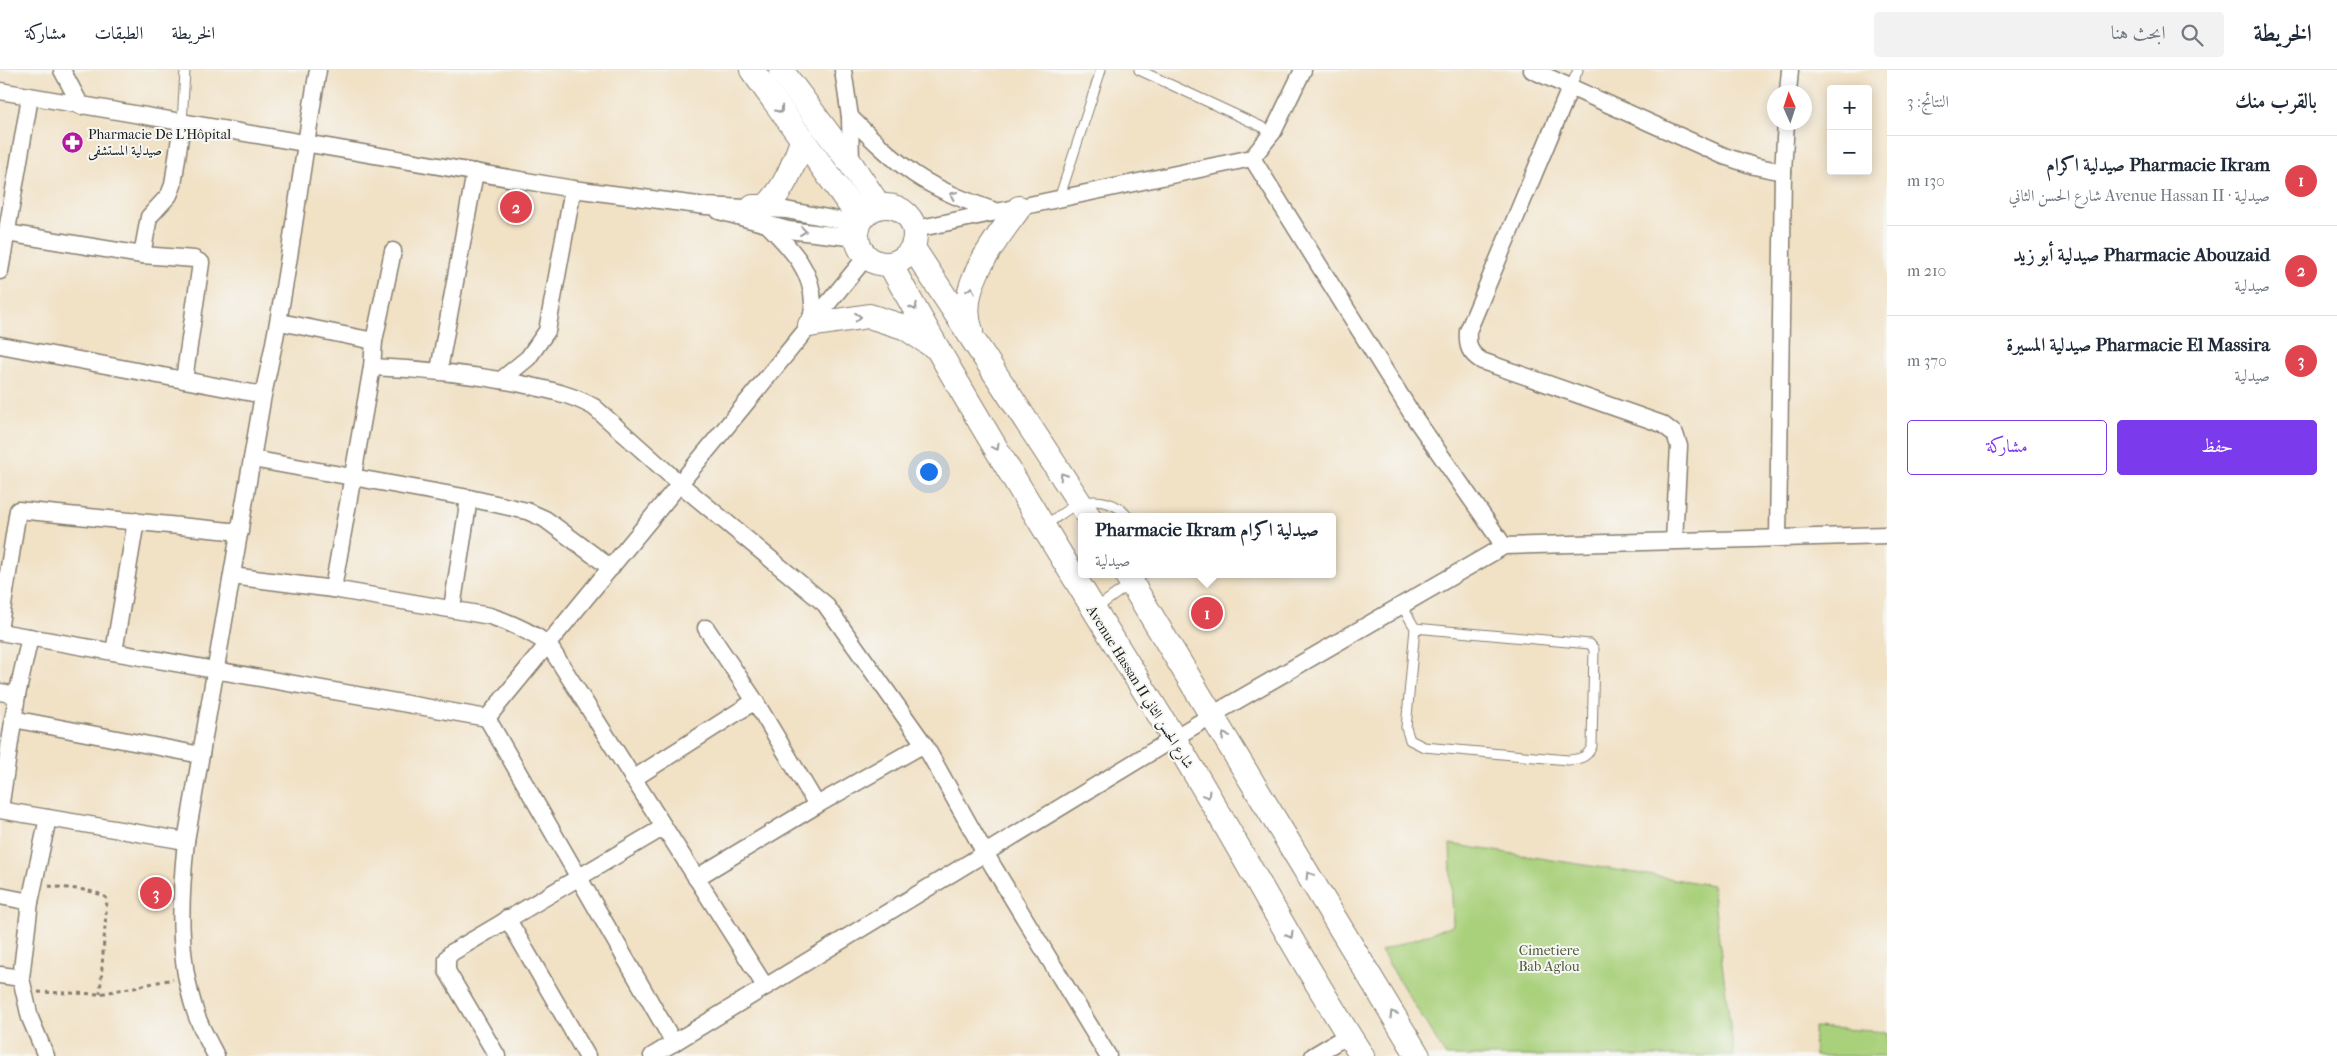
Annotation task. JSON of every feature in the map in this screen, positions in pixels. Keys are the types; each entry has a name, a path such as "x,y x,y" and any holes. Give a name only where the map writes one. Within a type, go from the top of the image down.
{"street":[{"path":"62,70 81,106"},
{"path":"216,1056 195,1013 186,975 180,910 186,842 263,395 280,322 305,145 318,70"},
{"path":"752,70 864,229"},
{"path":"781,70 851,164"},
{"path":"843,70 850,117 851,164 864,229 874,262 890,264 903,259 914,239 1009,210 1252,158 1273,132 1303,70"},
{"path":"1532,70 1724,156 1754,166 1783,172"},
{"path":"1789,85 1790,70"},
{"path":"1570,88 1468,331 1467,343 1471,355 1482,361 1662,424 1675,434 1679,446 1674,541"},
{"path":"0,92 573,189 706,206 760,216 788,230 864,229"},
{"path":"0,271 30,97"},
{"path":"850,117 891,156 914,174 938,188 1009,210"},
{"path":"142,255 149,217 169,195 173,185 182,124"},
{"path":"1778,538 1783,172 1786,130"},
{"path":"760,216 789,176 802,141"},
{"path":"1252,158 1412,414 1504,546"},
{"path":"439,370 475,172"},
{"path":"501,380 528,358 547,331 573,189"},
{"path":"706,206 726,214 760,216 793,211 864,229"},
{"path":"487,718 807,329 864,229 895,206 912,220 914,239 973,338 1085,510"},
{"path":"973,338 966,319 972,284 1009,210"},
{"path":"760,216 793,251 809,277 812,291 812,318 807,329"},
{"path":"7,233 142,255 194,259 201,263 184,380"},
{"path":"333,590 372,367 374,341 393,251"},
{"name":"Avenue Hassan II شارع الحسن الثاني","path":"890,264 936,348 1093,610 1174,739 1362,1056"},
{"path":"807,329 869,316 904,327 936,348"},
{"path":"280,322 374,341"},
{"path":"0,345 263,395"},
{"path":"372,367 439,370 556,391 578,398 594,407 680,484 825,604 924,744 985,852 1108,1056"},
{"path":"252,459 469,498 527,512 545,519 611,568"},
{"path":"452,608 469,498"},
{"path":"0,624 18,510 240,532"},
{"path":"114,652 136,522"},
{"path":"652,1056 1212,715 1504,546 1887,534"},
{"path":"232,576 452,608 511,622 528,630 548,644 765,986"},
{"path":"1135,578 1212,715 1418,1056"},
{"path":"706,628 755,702 817,805"},
{"path":"0,632 487,718 674,1043"},
{"path":"30,637 17,694 0,809 186,842"},
{"path":"0,692 17,694"},
{"path":"633,779 755,702"},
{"path":"13,719 201,755"},
{"path":"696,878 817,805 924,744"},
{"path":"46,1056 30,1018 22,984 30,902 48,818"},
{"path":"490,1053 451,979 446,965 451,953 507,918 664,827"},
{"path":"0,896 30,902"},
{"path":"507,918 587,1056"},
{"path":"0,975 22,984"},
{"path":"1313,1056 1348,1035"}],"lane":[{"path":"182,124 185,70"},
{"path":"1059,199 1101,70"},
{"path":"1139,70 1157,73 1273,132"},
{"path":"1570,88 1578,70"},
{"path":"1044,526 1085,510 1096,501 1115,505 1124,513"},
{"path":"1093,610 1133,578"},
{"path":"1402,606 1415,628 1406,728 1410,740 1424,747 1568,760 1582,759 1589,753 1592,746 1594,649 1590,644 1415,628"}],"path":[{"path":"34,884 102,894 107,899 100,994"},
{"path":"22,984 100,994 162,982 186,975"}],"green space":[{"name":"Cimetiere Bab Aglou","path":"1450,844 1712,885 1734,1056 1446,1056 1381,951 1453,925"},
{"path":"1814,1027 1887,1032 1887,1056 1815,1056"}],"place":[{"name":"Pharmacie De L'Hôpital صيدلية المستشفى","path":"72,142"},
{"name":"Pharmacie Abouzaid صيدلية أبو زيد","path":"516,207"},
{"name":"Pharmacie Ikram صيدلية اكرام","path":"1207,613"},
{"name":"Pharmacie El Massira صيدلية المسيرة","path":"156,893"}]}
